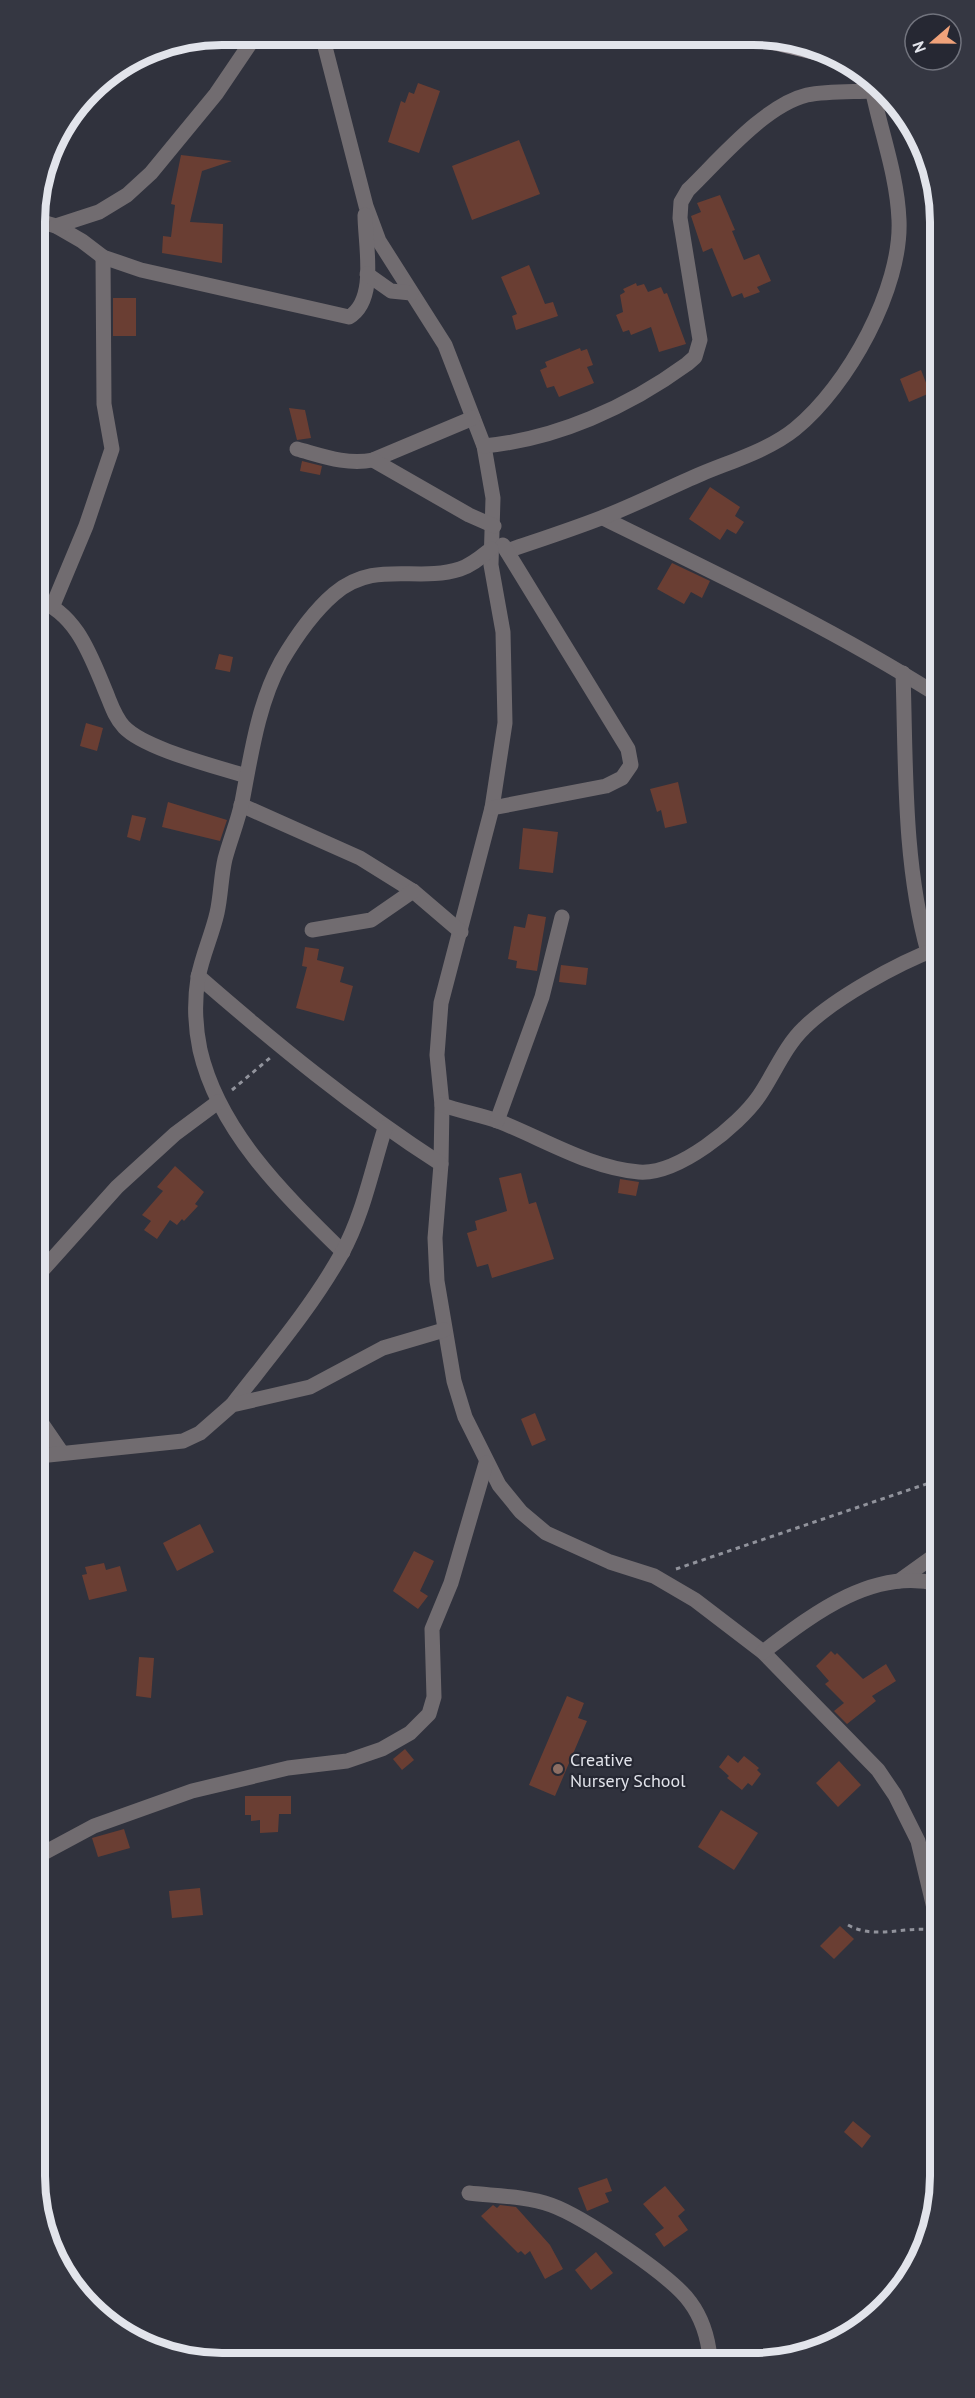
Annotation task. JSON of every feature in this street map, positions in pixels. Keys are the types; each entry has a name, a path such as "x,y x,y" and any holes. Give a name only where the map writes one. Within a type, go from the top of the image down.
{"street":[{"path":"56,226 99,212 127,195 151,173 216,94 249,45"},
{"path":"325,45 366,206 379,241 445,345 484,446 493,498 494,529 491,549 503,632 506,673 505,723 492,808 441,1003 436,1055 442,1105 441,1164 435,1238 444,1330 463,1408 486,1463 499,1485 521,1512 546,1533 610,1562 654,1576 695,1600 763,1652 878,1770 896,1795 918,1841 930,1891"},
{"path":"484,446 517,443 583,422 627,400 695,357 700,340 680,218 681,202 688,190 752,129 793,99 809,94 865,85"},
{"path":"507,551 603,518 756,451 794,430 817,408 836,383 886,297 897,260 899,219 893,177 873,92"},
{"path":"45,223 56,226 82,241 103,257 141,270 349,317 359,311 367,291 366,206"},
{"path":"52,605 86,526 112,449 104,404 103,257"},
{"path":"367,274 391,291 411,293"},
{"path":"297,449 343,462 373,460 473,418"},
{"path":"373,460 494,529 628,749 631,765 622,778 606,786 492,808"},
{"path":"603,518 721,576 903,673 930,690"},
{"path":"342,1252 292,1202 260,1164 218,1102 201,1052 195,1017 198,976 216,917 225,861 241,805 258,721 281,663 309,620 334,594 354,581 375,573 445,572 461,568 491,549"},
{"path":"45,602 52,605 72,623 91,655 113,713 125,728 142,741 246,776"},
{"path":"903,673 907,798 915,894 930,943"},
{"path":"241,805 360,858 413,891 461,932"},
{"path":"312,930 371,920 413,891"},
{"path":"497,1121 542,997 562,917"},
{"path":"442,1105 497,1121 577,1156 640,1172 661,1169 683,1160 706,1146 735,1121 758,1098 803,1029 836,1001 930,951"},
{"path":"198,976 281,1048 385,1128 441,1164"},
{"path":"45,1267 117,1187 175,1134 218,1102"},
{"path":"45,1455 183,1441 200,1433 232,1405 286,1335 342,1252 359,1217 385,1128"},
{"path":"232,1405 310,1387 382,1348 444,1330"},
{"path":"45,1428 62,1453"},
{"path":"45,1853 103,1822 192,1791 288,1768 347,1761 382,1749 410,1733 429,1714 434,1697 432,1629 451,1583 486,1463"},
{"path":"899,1581 930,1559"},
{"path":"763,1652 813,1616 850,1594 899,1581 930,1583"},
{"path":"469,2193 550,2205 582,2220 680,2289 691,2303 706,2333 709,2353"}],"path":[{"path":"218,1102 281,1048"},
{"path":"654,1576 930,1483"},
{"path":"848,1925 861,1932 873,1933 930,1924"}],"building":[{"path":"418,83 440,91 419,153 388,142 401,101 405,103 409,92 414,94"},
{"path":"519,140 540,194 472,220 452,166"},
{"path":"181,155 232,161 202,171 190,222 223,224 222,263 162,253 163,236 171,237 175,205 171,204"},
{"path":"720,195 735,230 732,231 744,260 759,254 771,281 757,287 760,292 744,298 742,293 732,297 712,248 703,252 691,216 701,212 697,203"},
{"path":"529,265 545,304 553,302 558,316 516,330 512,316 517,314 501,277"},
{"path":"636,283 637,286 644,284 648,292 661,287 664,294 667,293 686,344 659,352 651,327 631,335 629,330 623,332 616,315 623,312 620,295 625,292 623,289"},
{"path":"113,298 136,298 136,336 113,336"},
{"path":"580,348 581,351 587,349 593,365 587,367 594,383 559,397 554,386 547,388 540,370 547,367 545,362"},
{"path":"921,370 930,393 909,402 900,379"},
{"path":"289,408 305,410 311,438 297,440"},
{"path":"302,461 322,466 320,475 300,471"},
{"path":"710,487 740,507 735,516 744,522 736,534 727,529 720,540 689,519"},
{"path":"672,563 710,581 702,598 691,592 684,604 657,589"},
{"path":"219,654 233,657 230,672 215,669"},
{"path":"86,723 103,728 97,751 80,746"},
{"path":"678,782 687,823 665,828 661,810 657,812 650,789"},
{"path":"168,802 227,820 220,841 162,827"},
{"path":"132,815 146,818 140,841 127,837"},
{"path":"523,828 558,832 553,873 519,869"},
{"path":"528,914 546,917 537,971 516,968 517,961 508,959 514,926 525,928"},
{"path":"305,947 319,949 317,960 344,967 340,982 353,986 344,1021 296,1008 307,967 302,966"},
{"path":"561,965 588,968 586,985 559,982"},
{"path":"175,1166 204,1192 195,1204 198,1206 184,1221 182,1219 177,1225 170,1220 157,1239 144,1230 151,1221 142,1215 163,1191 157,1187"},
{"path":"521,1173 529,1204 536,1202 554,1259 492,1278 488,1264 477,1267 467,1233 477,1230 475,1221 507,1211 499,1178"},
{"path":"620,1179 639,1182 636,1196 618,1193"},
{"path":"535,1413 546,1440 532,1446 521,1419"},
{"path":"200,1524 214,1552 177,1571 163,1543"},
{"path":"414,1551 434,1561 420,1591 428,1596 418,1609 393,1591"},
{"path":"104,1563 106,1570 120,1566 127,1591 89,1600 82,1575 87,1574 85,1567"},
{"path":"831,1651 835,1655 837,1653 863,1679 886,1664 896,1681 872,1696 876,1701 847,1724 834,1711 844,1703 825,1684 829,1681 816,1666"},
{"path":"139,1657 154,1658 151,1698 136,1696"},
{"name":"Creative Nursery School","path":"567,1696 584,1703 578,1718 587,1721 555,1796 529,1785"},
{"path":"405,1749 414,1760 402,1770 393,1759"},
{"path":"728,1755 738,1763 744,1756 759,1768 757,1770 761,1774 752,1786 748,1783 742,1790 727,1778 729,1776 719,1767"},
{"path":"839,1761 861,1785 838,1807 816,1783"},
{"path":"245,1796 291,1796 291,1814 279,1814 278,1832 260,1833 260,1820 251,1821 251,1815 245,1815"},
{"path":"721,1810 758,1833 734,1870 698,1847"},
{"path":"124,1829 130,1848 98,1857 92,1838"},
{"path":"200,1888 203,1915 172,1918 169,1891"},
{"path":"840,1926 854,1939 834,1959 820,1946"},
{"path":"853,2121 871,2136 862,2148 844,2132"},
{"path":"607,2178 612,2191 605,2193 609,2202 587,2211 578,2188"},
{"path":"665,2186 685,2210 678,2216 688,2230 664,2247 655,2234 664,2228 643,2204"},
{"path":"493,2205 497,2208 500,2205 516,2207 550,2245 563,2269 545,2279 530,2251 525,2255 521,2251 518,2253 481,2216"},
{"path":"596,2252 613,2273 591,2290 575,2270"}],"place":[{"name":"Creative Nursery School","path":"558,1769"}]}
